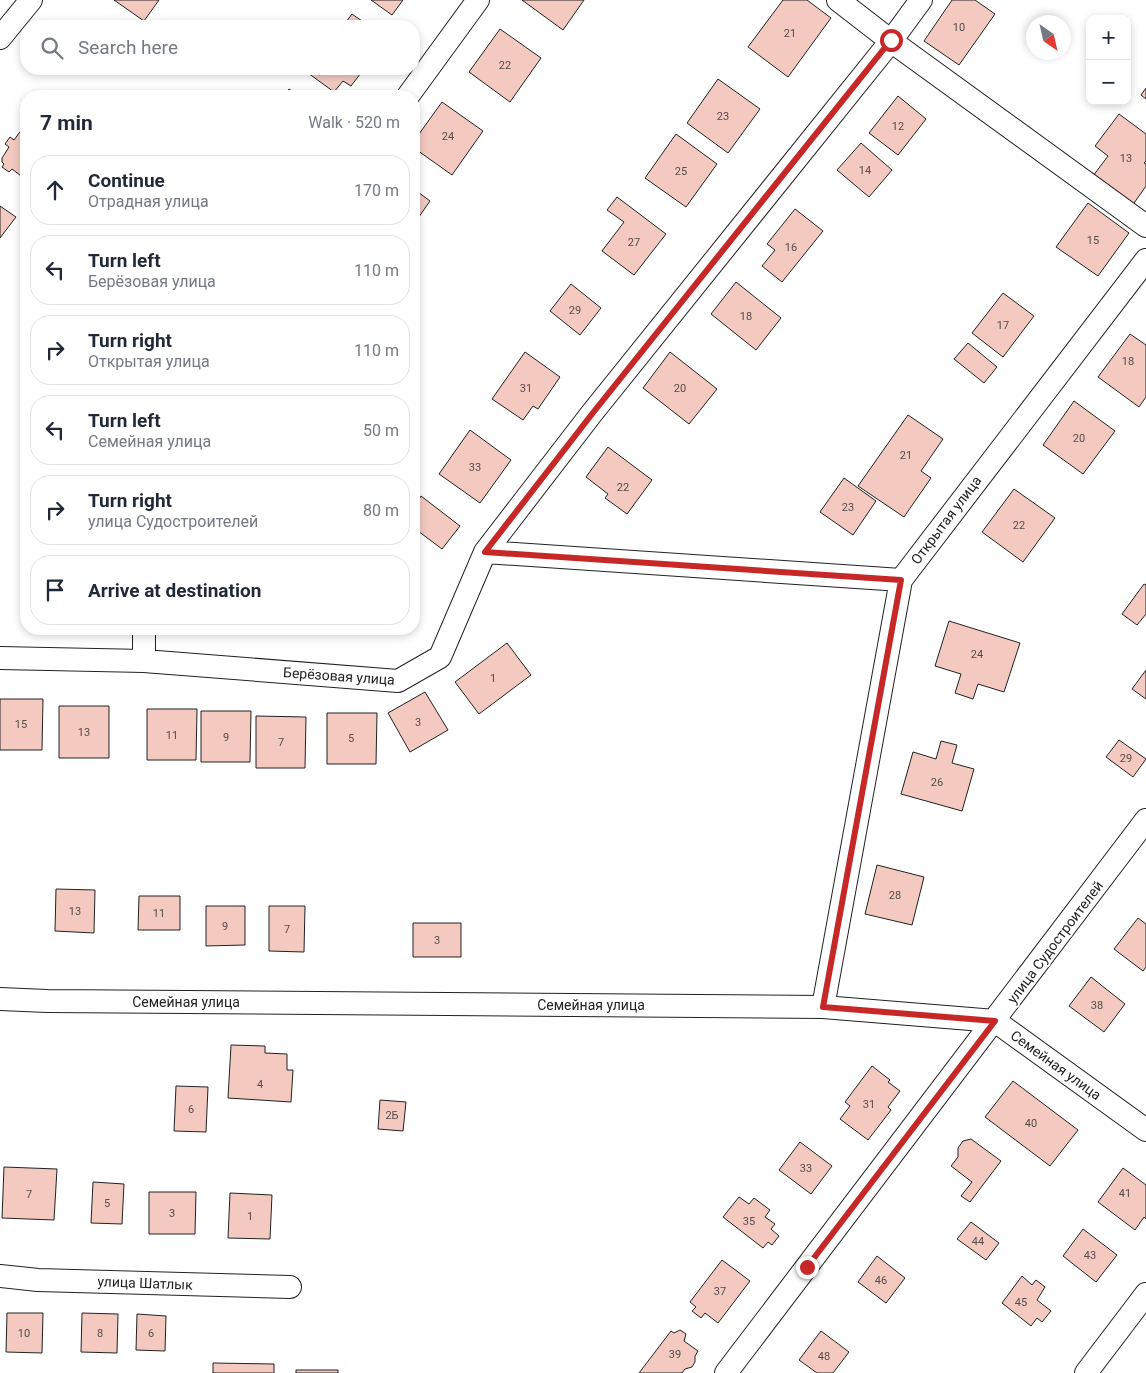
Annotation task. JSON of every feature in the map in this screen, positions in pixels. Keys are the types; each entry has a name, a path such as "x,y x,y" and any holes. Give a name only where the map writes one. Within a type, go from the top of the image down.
{"street":[{"path":"0,38 31,0"},
{"path":"412,90 478,0"},
{"path":"838,0 1146,226"},
{"name":"Берёзовая улица","path":"0,658 144,661 398,682 440,657 485,552 598,406 921,0"},
{"name":"Открытая улица","path":"823,1007 901,580 1146,260"},
{"path":"485,552 901,580"},
{"path":"144,635 144,661"},
{"name":"улица Судостроителей","path":"726,1373 1146,820"},
{"name":"Семейная улица","path":"0,999 823,1007 995,1021 1146,1130"},
{"name":"улица Шатлык","path":"0,1276 48,1280 290,1287"},
{"path":"1086,1373 1146,1294"}],"building":[{"path":"114,0 159,0 145,20"},
{"path":"371,0 403,0 392,15"},
{"path":"522,0 584,0 563,30"},
{"path":"783,0 807,0 831,18 788,77 748,47"},
{"path":"952,0 975,0 995,14 959,65 924,41"},
{"path":"352,14 360,20 348,20"},
{"path":"500,29 541,58 510,102 469,72"},
{"path":"311,75 359,75 351,86 343,81 336,90 331,90"},
{"path":"718,79 760,109 728,153 687,123"},
{"path":"1146,88 1146,99 1141,95"},
{"path":"898,96 926,119 898,155 869,133"},
{"path":"442,102 483,131 452,175 420,152 420,133"},
{"path":"1119,114 1146,134 1146,161 1144,163 1146,164 1146,186 1132,206 1093,176 1108,156 1095,146"},
{"path":"20,132 20,175 12,169 9,172 2,167 4,164 2,158 9,147 5,144 10,137 14,140"},
{"path":"676,134 717,164 686,207 645,178"},
{"path":"861,143 892,170 869,197 837,170"},
{"path":"420,194 430,201 420,215"},
{"path":"617,197 666,234 634,275 602,251 624,222 607,210"},
{"path":"1088,203 1129,233 1098,276 1056,247"},
{"path":"0,206 16,217 0,238"},
{"path":"795,209 823,231 782,282 762,266 775,250 767,244"},
{"path":"736,282 781,318 756,350 711,314"},
{"path":"571,284 601,308 580,335 550,311"},
{"path":"1003,293 1034,316 1003,357 972,333"},
{"path":"1130,334 1146,345 1146,397 1139,407 1098,377"},
{"path":"968,343 997,367 984,383 954,359"},
{"path":"525,352 560,377 538,409 533,406 523,420 492,399"},
{"path":"670,352 717,389 689,424 643,388"},
{"path":"1074,401 1115,431 1083,474 1043,445"},
{"path":"908,415 943,439 921,471 931,478 904,517 858,486"},
{"path":"470,430 511,460 480,503 439,474"},
{"path":"608,447 652,480 627,514 605,498 608,494 586,477"},
{"path":"844,478 876,501 853,535 820,512"},
{"path":"1014,489 1055,518 1023,562 982,532"},
{"path":"421,496 460,526 442,549 420,532"},
{"path":"1144,584 1146,585 1146,614 1137,625 1122,614"},
{"path":"949,621 1020,643 1004,692 978,684 973,699 955,693 961,674 935,666"},
{"path":"507,643 531,675 479,714 455,682"},
{"path":"1146,670 1146,699 1132,689"},
{"path":"425,692 448,730 410,752 388,713"},
{"path":"0,699 43,699 42,750 0,750"},
{"path":"59,706 109,706 109,758 59,758"},
{"path":"147,709 197,709 196,760 147,760"},
{"path":"201,711 251,711 250,762 201,762"},
{"path":"327,713 377,713 376,764 327,764"},
{"path":"256,716 306,717 305,768 256,768"},
{"path":"1119,740 1146,759 1133,777 1106,757"},
{"path":"941,741 957,745 952,763 974,769 962,811 901,794 913,752 936,759"},
{"path":"877,865 924,877 912,925 865,914"},
{"path":"56,889 95,890 94,933 55,931"},
{"path":"139,896 180,896 180,930 138,930"},
{"path":"206,906 245,906 245,945 206,946"},
{"path":"269,906 305,906 304,952 269,951"},
{"path":"1138,918 1146,924 1146,967 1143,971 1114,949"},
{"path":"413,923 461,923 461,957 413,957"},
{"path":"1091,977 1125,1004 1104,1032 1069,1006"},
{"path":"231,1045 265,1046 265,1053 287,1054 287,1070 293,1070 291,1102 228,1098"},
{"path":"872,1066 890,1080 888,1082 900,1091 888,1107 891,1110 868,1140 840,1119 850,1106 845,1102"},
{"path":"1013,1081 1078,1130 1050,1166 985,1117"},
{"path":"176,1086 208,1087 206,1132 174,1131"},
{"path":"380,1100 406,1102 403,1131 378,1129"},
{"path":"971,1139 1001,1161 970,1202 961,1196 972,1182 951,1166 958,1157 958,1148 963,1141"},
{"path":"800,1142 832,1166 811,1194 779,1170"},
{"path":"4,1167 57,1169 54,1220 2,1218"},
{"path":"1123,1168 1146,1185 1146,1219 1144,1217 1135,1230 1098,1202"},
{"path":"93,1182 124,1184 122,1224 91,1223"},
{"path":"149,1192 196,1192 195,1234 149,1234"},
{"path":"230,1193 272,1195 270,1239 228,1238"},
{"path":"739,1197 749,1204 754,1198 770,1210 765,1217 775,1224 771,1229 779,1236 772,1245 768,1242 763,1248 723,1217"},
{"path":"971,1222 999,1243 986,1260 957,1239"},
{"path":"1083,1229 1117,1255 1096,1282 1063,1256"},
{"path":"877,1256 905,1278 886,1303 858,1282"},
{"path":"722,1260 750,1281 718,1323 705,1313 701,1318 692,1311 696,1307 690,1302"},
{"path":"1022,1276 1032,1285 1036,1280 1045,1287 1037,1300 1051,1311 1042,1322 1037,1318 1031,1326 1002,1303"},
{"path":"7,1313 43,1313 42,1353 6,1352"},
{"path":"82,1313 118,1314 117,1353 81,1352"},
{"path":"137,1314 166,1316 165,1351 136,1350"},
{"path":"680,1330 686,1334 684,1341 698,1351 692,1367 685,1369 682,1373 639,1373 671,1331 674,1333"},
{"path":"821,1331 849,1352 833,1373 817,1373 799,1360"},
{"path":"213,1363 274,1364 274,1373 213,1373"},
{"path":"296,1370 338,1370 338,1373 296,1373"}],"route":[{"path":"807,1267 995,1021 823,1007 901,580 485,552 592,414 891,40"}]}
